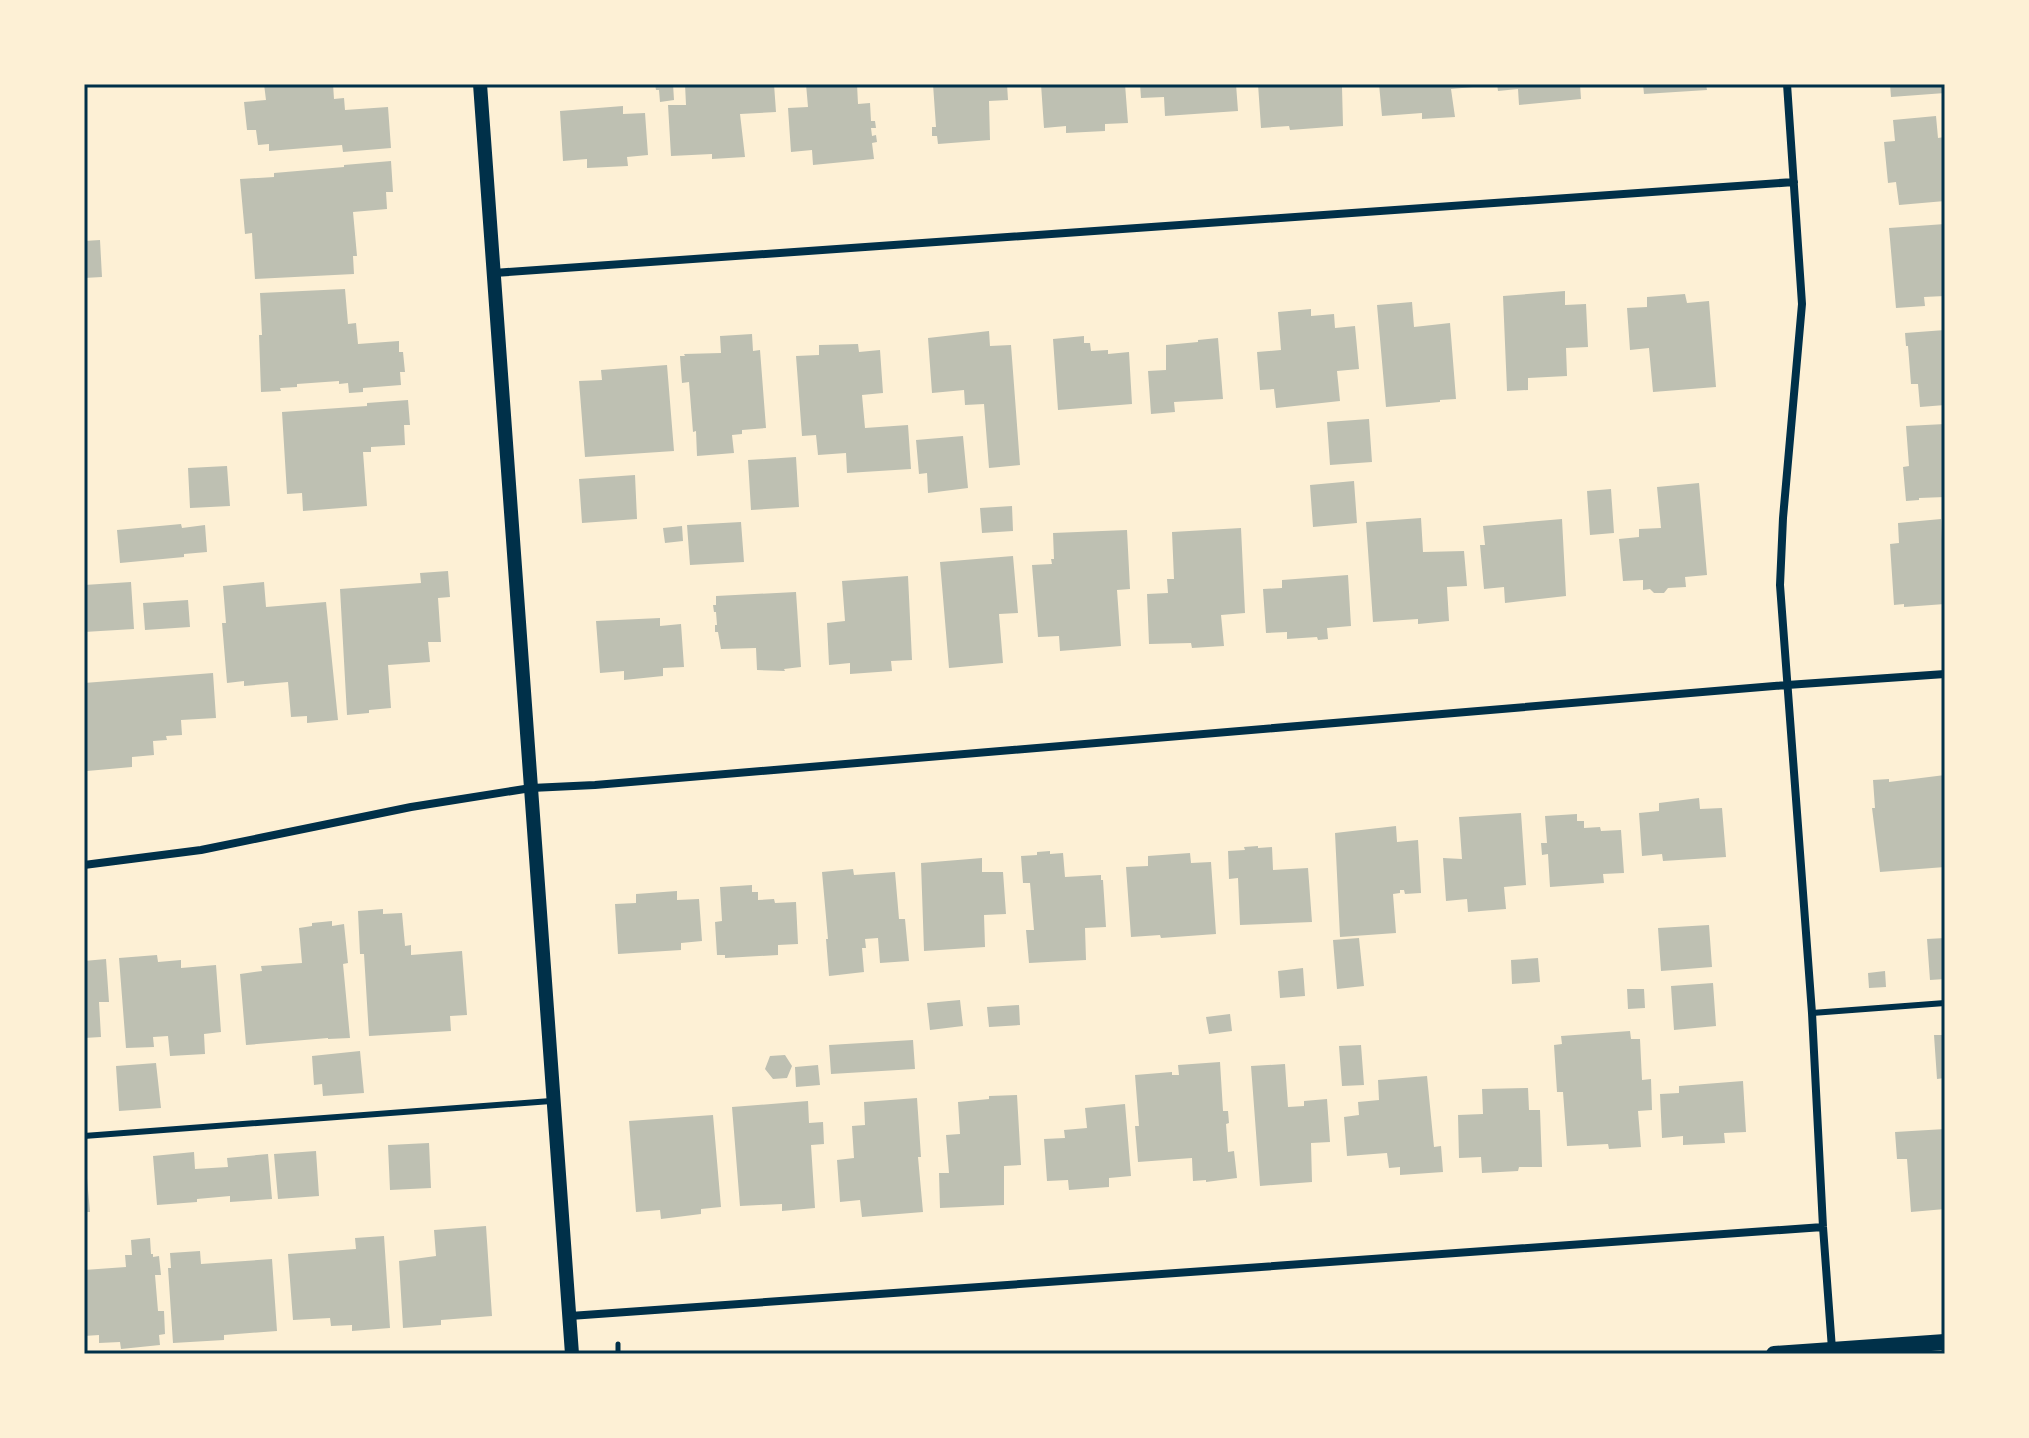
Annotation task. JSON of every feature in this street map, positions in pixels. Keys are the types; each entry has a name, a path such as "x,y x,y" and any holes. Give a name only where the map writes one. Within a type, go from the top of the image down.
{"main road":[{"path":"1774,1354 1945,1342"}],"street":[{"path":"480,84 572,1354"},
{"path":"1787,84 1802,304 1780,585 1812,1013 1832,1349"},
{"path":"494,273 1794,182"},
{"path":"84,865 201,850 411,807 531,788 1945,674"},
{"path":"570,1316 1823,1227"}],"lane":[{"path":"1812,1013 1945,1003"},
{"path":"84,1136 553,1100"}],"path":[{"path":"618,1344 618,1354"}],"building":[{"path":"264,84 333,84 334,99 344,98 345,110 388,107 391,148 343,152 342,145 269,151 269,144 258,145 256,130 247,130 244,102 266,100"},
{"path":"655,84 673,84 674,100 660,102"},
{"path":"685,84 774,84 776,112 740,114 745,157 712,159 712,154 671,156 668,105 686,105"},
{"path":"806,84 857,84 858,104 870,103 871,121 875,121 876,128 871,128 877,142 872,143 874,159 813,165 812,150 791,152 788,108 808,107"},
{"path":"933,84 1007,84 1008,100 989,101 990,140 938,144 937,136 932,136 932,127 936,127"},
{"path":"1041,84 1125,84 1128,123 1105,124 1105,131 1066,133 1066,126 1044,128"},
{"path":"1140,84 1236,84 1238,111 1165,116 1164,97 1141,98"},
{"path":"1258,84 1349,84 1342,87 1343,126 1290,130 1289,126 1261,128"},
{"path":"1379,84 1484,86 1451,89 1455,117 1422,119 1422,113 1382,116"},
{"path":"1497,84 1580,84 1581,99 1519,105 1518,89 1498,91"},
{"path":"1643,84 1706,84 1707,90 1644,94"},
{"path":"1890,84 1945,84 1945,93 1891,97"},
{"path":"623,106 623,114 645,113 648,155 627,157 628,166 587,168 587,159 563,161 560,111"},
{"path":"1936,116 1938,138 1945,137 1945,201 1899,205 1896,182 1888,183 1884,142 1895,141 1893,120"},
{"path":"391,161 393,192 386,192 387,209 353,212 357,256 353,256 354,274 255,279 252,233 245,234 240,179"},
{"path":"1945,224 1945,296 1924,297 1925,306 1896,308 1889,228"},
{"path":"100,240 102,277 84,278 84,241"},
{"path":"345,289 348,324 356,323 358,344 399,341 405,372 400,372 401,385 363,388 363,392 349,393 348,383 339,384 339,381 297,384 297,387 280,388 281,391 261,392 260,293"},
{"path":"1565,291 1565,305 1586,304 1588,347 1566,348 1567,376 1528,378 1528,390 1507,391 1503,296"},
{"path":"1685,294 1687,303 1709,301 1716,387 1653,392 1649,348 1630,350 1627,308 1647,307 1647,297"},
{"path":"1412,302 1414,327 1450,323 1456,399 1386,407 1377,305"},
{"path":"1311,309 1311,316 1334,314 1335,328 1355,326 1359,369 1337,371 1340,401 1276,408 1274,389 1260,390 1257,352 1281,350 1278,312"},
{"path":"1945,330 1945,405 1920,407 1918,384 1911,384 1905,333"},
{"path":"989,331 990,346 1011,345 1020,465 989,468 984,404 965,405 964,390 932,393 928,338"},
{"path":"752,334 753,351 760,350 766,428 742,430 742,434 732,435 734,453 697,456 689,382 682,383 680,356 721,353 720,336"},
{"path":"1084,336 1084,343 1090,343 1091,351 1108,350 1108,354 1129,352 1132,404 1058,410 1053,339"},
{"path":"1218,338 1223,399 1174,402 1175,412 1151,414 1148,371 1166,370 1166,345"},
{"path":"858,344 859,352 880,350 883,393 862,395 865,428 908,425 911,469 847,473 846,453 818,455 816,435 802,436 796,356 819,355 819,345"},
{"path":"667,365 674,451 585,457 579,381 602,380 601,370"},
{"path":"408,400 410,425 404,425 405,445 371,447 371,452 363,452 367,506 303,511 302,493 287,494 282,412"},
{"path":"1369,419 1372,462 1330,465 1327,422"},
{"path":"1945,424 1945,497 1906,501 1903,467 1909,466 1906,426"},
{"path":"963,436 968,488 928,493 927,473 919,474 916,440"},
{"path":"796,457 799,507 751,510 748,460"},
{"path":"227,466 230,506 190,508 188,468"},
{"path":"635,475 637,519 582,523 579,479"},
{"path":"1354,481 1357,523 1313,527 1310,485"},
{"path":"1699,483 1707,575 1685,577 1686,587 1668,588 1664,593 1643,590 1643,580 1623,581 1619,539 1639,537 1639,529 1661,528 1657,487"},
{"path":"1611,489 1614,533 1590,535 1587,491"},
{"path":"1012,506 1013,531 982,533 980,508"},
{"path":"1421,518 1423,552 1464,551 1467,586 1447,587 1449,621 1418,624 1418,619 1373,622 1366,522"},
{"path":"1562,519 1566,596 1505,603 1504,587 1484,589 1480,545 1485,545 1483,526"},
{"path":"1941,519 1942,540 1945,540 1945,604 1894,605 1890,544 1899,543 1898,523"},
{"path":"741,522 744,562 690,565 687,525"},
{"path":"181,524 182,528 205,525 207,552 120,563 117,530"},
{"path":"682,526 683,541 665,543 663,528"},
{"path":"1241,528 1245,613 1221,615 1224,646 1192,648 1191,643 1149,644 1147,594 1168,593 1167,579 1174,579 1172,532"},
{"path":"1127,530 1130,589 1117,590 1121,646 1060,651 1059,636 1038,637 1032,565 1052,564 1053,533"},
{"path":"1013,556 1018,613 999,614 1003,663 949,668 940,562"},
{"path":"448,571 450,597 438,598 441,642 428,642 430,662 388,665 391,708 347,715 340,589 421,583 420,573"},
{"path":"1348,575 1351,626 1327,628 1328,639 1318,640 1317,637 1287,639 1287,632 1266,633 1263,589 1282,588 1282,580"},
{"path":"908,576 912,660 891,661 892,671 850,674 850,663 829,665 827,623 845,621 842,581"},
{"path":"131,582 134,629 84,632 84,585"},
{"path":"264,582 266,607 326,602 338,720 307,723 307,716 291,717 288,682 244,686 244,681 227,683 222,623 226,623 223,586"},
{"path":"796,592 801,667 785,671 757,670 756,648 721,649 718,632 715,632 717,625 713,605 716,605 716,596"},
{"path":"188,600 190,627 145,630 143,603"},
{"path":"660,618 660,626 681,624 684,667 663,668 663,676 624,680 624,671 600,673 596,621"},
{"path":"213,673 216,718 181,720 182,735 153,741 154,755 132,757 132,767 87,771 84,683"},
{"path":"1945,775 1945,867 1880,872 1872,808 1875,808 1873,780 1889,779 1889,782"},
{"path":"1699,798 1700,809 1722,808 1726,857 1663,861 1662,854 1642,856 1639,813 1659,811 1659,803"},
{"path":"1521,813 1526,885 1504,887 1506,909 1468,912 1467,899 1446,901 1443,858 1462,859 1459,817"},
{"path":"1577,814 1577,821 1584,821 1584,828 1621,830 1624,873 1603,874 1604,883 1550,887 1548,854 1542,855 1541,843 1547,843 1545,816"},
{"path":"1396,826 1397,842 1418,840 1421,893 1405,894 1404,890 1400,890 1400,893 1393,894 1396,933 1340,937 1335,833"},
{"path":"1272,847 1273,870 1308,868 1312,922 1240,925 1238,878 1229,879 1228,851"},
{"path":"1050,851 1050,854 1063,853 1065,877 1101,875 1103,880 1106,927 1085,928 1086,960 1029,963 1026,930 1034,930 1030,883 1023,883 1021,856"},
{"path":"1190,853 1191,863 1211,862 1216,934 1131,937 1126,867 1148,866 1148,856"},
{"path":"982,858 982,872 1003,872 1006,914 984,915 985,947 924,951 921,863"},
{"path":"853,869 854,875 895,872 899,919 905,919 909,961 880,963 878,938 865,939 866,948 862,948 864,972 829,976 822,872"},
{"path":"752,885 752,892 758,892 758,900 796,902 798,944 778,945 778,955 725,958 725,955 717,955 715,922 722,921 720,887"},
{"path":"677,891 677,900 699,899 702,941 681,943 681,950 618,954 615,904 636,903 636,894"},
{"path":"383,909 383,914 402,913 405,946 411,945 411,955 462,951 467,1015 450,1016 451,1031 369,1036 358,911"},
{"path":"332,921 332,926 344,924 348,963 343,964 350,1038 246,1045 240,974 262,971 261,966 302,963 299,928"},
{"path":"1709,925 1712,967 1661,971 1658,928"},
{"path":"1359,938 1364,986 1337,989 1333,940"},
{"path":"1945,938 1945,979 1930,980 1927,939"},
{"path":"157,955 158,962 181,960 181,968 216,965 221,1032 204,1034 205,1054 170,1056 168,1036 153,1037 154,1047 126,1048 119,958"},
{"path":"1538,958 1540,982 1512,984 1511,960"},
{"path":"106,959 109,1002 99,1002 101,1037 84,1038 84,961"},
{"path":"1303,968 1305,996 1280,998 1278,971"},
{"path":"1885,971 1886,987 1869,988 1868,973"},
{"path":"1713,983 1716,1026 1674,1030 1671,986"},
{"path":"1627,989 1644,989 1645,1008 1628,1009"},
{"path":"960,1000 963,1026 930,1030 927,1003"},
{"path":"1019,1005 1020,1025 989,1027 987,1007"},
{"path":"1230,1014 1232,1031 1209,1034 1206,1017"},
{"path":"1630,1031 1631,1039 1640,1039 1642,1080 1651,1079 1652,1110 1638,1111 1641,1147 1609,1149 1608,1144 1567,1146 1563,1092 1557,1092 1554,1045 1562,1044 1561,1036"},
{"path":"1934,1035 1945,1035 1945,1078 1937,1079"},
{"path":"913,1040 915,1069 831,1074 829,1045"},
{"path":"1361,1045 1364,1085 1342,1086 1339,1046"},
{"path":"360,1051 364,1093 323,1096 322,1084 314,1085 312,1056"},
{"path":"785,1055 792,1066 787,1078 773,1079 765,1069 770,1056"},
{"path":"1220,1062 1223,1111 1228,1111 1228,1152 1234,1151 1237,1178 1193,1181 1192,1158 1138,1162 1135,1075 1172,1072 1172,1075 1179,1075 1178,1065"},
{"path":"156,1063 161,1108 119,1111 116,1066"},
{"path":"1285,1064 1288,1107 1304,1106 1304,1101 1327,1099 1330,1142 1311,1143 1312,1182 1260,1186 1251,1066"},
{"path":"818,1065 820,1085 796,1087 795,1067"},
{"path":"1427,1076 1434,1147 1441,1146 1443,1172 1400,1175 1400,1167 1389,1168 1387,1153 1347,1156 1344,1117 1359,1115 1358,1102 1379,1100 1378,1080"},
{"path":"1743,1081 1746,1132 1724,1133 1725,1143 1683,1145 1683,1136 1662,1138 1660,1094 1679,1093 1679,1086"},
{"path":"1528,1088 1529,1110 1540,1110 1542,1167 1482,1173 1481,1157 1459,1158 1458,1115 1483,1114 1482,1089"},
{"path":"1017,1095 1021,1165 1004,1166 1004,1205 940,1208 939,1173 949,1173 946,1135 960,1134 958,1102"},
{"path":"917,1098 923,1212 862,1217 860,1200 840,1202 837,1160 854,1158 852,1126 865,1125 864,1102"},
{"path":"808,1101 809,1123 823,1122 824,1144 811,1145 815,1208 782,1211 782,1204 740,1206 732,1107"},
{"path":"1125,1104 1131,1176 1109,1178 1109,1187 1069,1190 1068,1180 1047,1181 1044,1139 1065,1138 1064,1130 1087,1128 1085,1108"},
{"path":"713,1115 721,1207 701,1209 701,1214 661,1219 660,1210 636,1212 629,1121"},
{"path":"1945,1129 1945,1209 1911,1212 1907,1159 1897,1159 1895,1132"},
{"path":"429,1143 431,1188 390,1190 388,1145"},
{"path":"316,1151 319,1196 278,1199 274,1154"},
{"path":"194,1152 195,1169 228,1167 227,1158 268,1154 272,1199 230,1202 230,1196 157,1205 153,1156"},
{"path":"86,1167 90,1212 84,1212"},
{"path":"486,1226 492,1316 441,1320 441,1325 403,1328 399,1261 436,1256 434,1230"},
{"path":"384,1236 390,1328 352,1331 352,1325 331,1326 330,1318 293,1320 288,1254 356,1249 355,1238"},
{"path":"150,1238 151,1254 153,1257 159,1256 161,1275 155,1275 158,1311 164,1311 165,1334 159,1335 160,1345 121,1349 120,1342 99,1343 99,1335 84,1336 84,1270 126,1267 125,1255 132,1255 131,1240"},
{"path":"200,1251 201,1264 272,1259 277,1331 224,1335 224,1340 173,1343 168,1268 171,1268 170,1253"}]}
